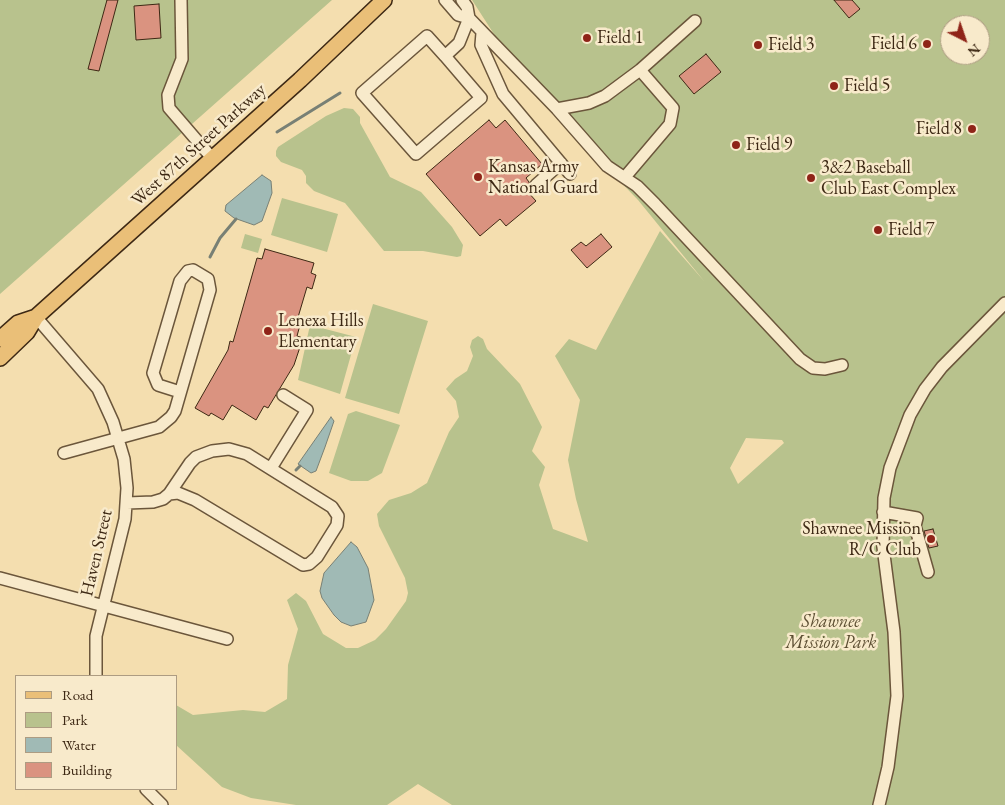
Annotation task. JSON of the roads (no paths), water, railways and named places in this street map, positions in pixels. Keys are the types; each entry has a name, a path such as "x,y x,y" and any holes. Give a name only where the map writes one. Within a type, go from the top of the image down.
{"main road":[{"name":"West 87th Street Parkway","path":"0,358 26,332 36,317 300,80 384,0"},
{"name":"West 87th Street Parkway","path":"0,338 18,323 36,317"}],"street":[{"path":"181,0 182,60 172,79 168,95 169,108 212,158"},
{"path":"445,0 458,15 469,18 557,109 607,166 625,178 655,204 800,359 813,368 825,369 842,365"},
{"path":"445,56 459,43 469,18 468,7 462,0"},
{"path":"557,109 589,103 605,96 640,70 695,21"},
{"path":"482,33 480,44 502,94 570,174"},
{"path":"427,36 445,56 481,98 416,154 362,93 427,36"},
{"path":"625,178 670,124 673,108 640,70"},
{"path":"536,185 561,163"},
{"path":"64,453 159,426 166,422 175,410 210,290 208,279 194,270 188,271 180,281 153,373 158,385 180,392"},
{"path":"879,805 891,749 896,696 895,640 884,547 883,512 890,468 910,415 926,389 942,367 1005,303"},
{"name":"Haven Street","path":"36,317 93,382 108,410 119,438 124,459 127,503 122,532 96,636 96,675"},
{"path":"271,468 307,410 282,395"},
{"path":"127,503 153,502 169,494 196,457 212,451 238,451 271,468 332,507 338,516 338,525 317,557 309,564 296,562 188,496 169,494"},
{"path":"883,512 917,518 915,526 928,572"},
{"path":"0,578 103,604 227,639"},
{"path":"147,790 162,805"}],"water":[{"path":"262,175 271,181 272,193 262,221 254,225 234,218 225,211 226,205"},
{"path":"331,417 334,421 325,447 316,471 311,473 298,464"},
{"path":"351,542 357,547 368,568 374,600 366,622 351,626 341,622 334,615 322,598 320,591 324,573"}],"waterway":[{"path":"277,132 340,93"},
{"path":"210,257 220,238 236,219"},
{"path":"296,470 300,466"}],"place":[{"name":"Field 1","path":"587,38"},
{"name":"Field 6","path":"927,44"},
{"name":"Field 3","path":"758,45"},
{"name":"Field 5","path":"834,86"},
{"name":"Field 8","path":"972,129"},
{"name":"Field 9","path":"736,145"},
{"name":"Kansas Army National Guard","path":"478,177"},
{"name":"3&2 Baseball Club East Complex","path":"811,178"},
{"name":"Field 7","path":"878,230"},
{"name":"Lenexa Hills Elementary","path":"268,331"},
{"name":"Shawnee Mission R/C Club","path":"931,539"}],"park label":[{"name":"Shawnee Mission Park","path":"831,632"}]}
